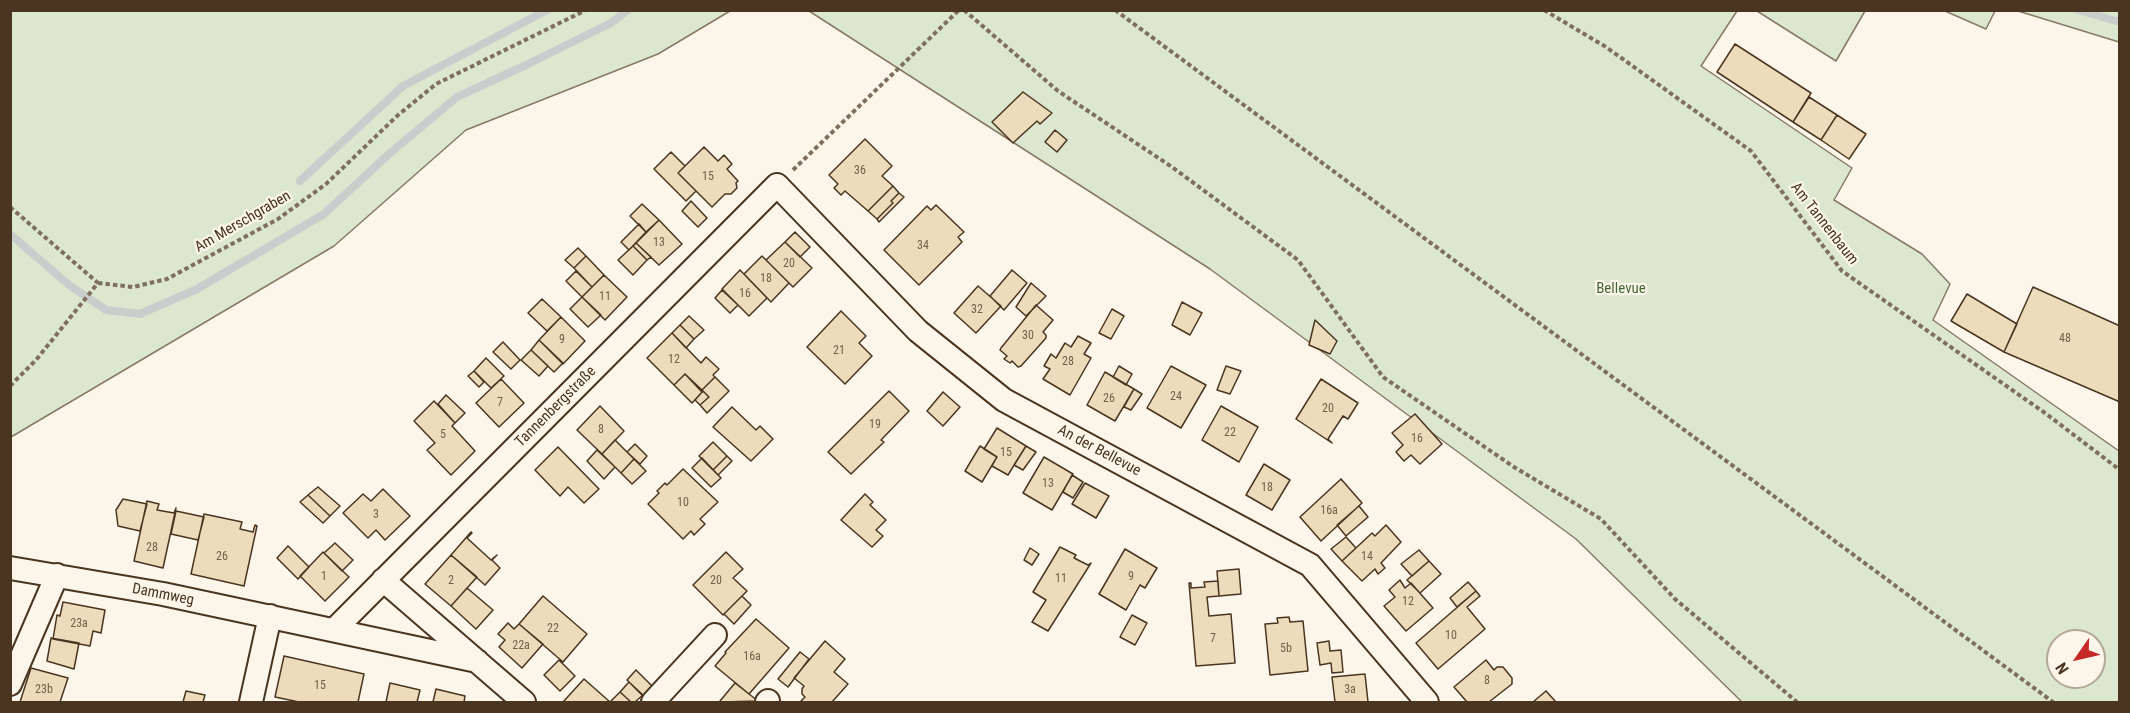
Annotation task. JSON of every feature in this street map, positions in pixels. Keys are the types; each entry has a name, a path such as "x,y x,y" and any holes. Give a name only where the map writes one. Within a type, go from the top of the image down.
{"street":[{"name":"Tannenbergstraße","path":"334,630 777,185"},
{"name":"An der Bellevue","path":"777,185 918,331 1004,400 1310,565 1426,702"},
{"name":"Dammweg","path":"10,568 270,616 477,661"},
{"path":"10,684 57,575"},
{"name":"Dammweg","path":"383,580 524,702"},
{"path":"250,702 270,616"},
{"path":"653,702 715,635"}],"path":[{"name":"Am Merschgraben","path":"98,284 133,287 167,279 278,219 326,184 397,116 436,84 586,10"},
{"path":"777,185 959,10"},
{"path":"964,10 1058,91 1172,167 1298,260 1383,376 1514,467 1601,519 1675,599 1797,702"},
{"path":"1115,10 2053,702"},
{"name":"Am Tannenbaum","path":"1544,10 1606,47 1751,151 1842,271 2045,413 2120,470"},
{"path":"10,207 98,284 36,360 10,386"}],"green space":[{"path":"10,11 730,11 658,54 466,130 334,246 11,437"},
{"name":"Bellevue","path":"809,11 1737,11 1701,66 1852,168 1834,200 1922,254 1950,284 1933,320 2119,451 2119,702 1742,702 1576,539 1210,269"},
{"path":"1757,11 1865,11 1836,61"},
{"path":"1945,11 1995,11 1986,29"},
{"path":"2018,11 2119,11 2119,42"}],"building":[{"path":"1735,44 1811,93 1793,122 1717,72"},
{"path":"1023,92 1052,113 1040,124 1037,121 1013,143 992,122"},
{"path":"1809,97 1837,115 1821,140 1793,122"},
{"path":"1837,115 1866,134 1849,159 1821,140"},
{"path":"1055,130 1067,140 1057,152 1045,142"},
{"path":"865,139 892,166 882,176 893,186 868,211 845,191 841,195 834,188 838,184 829,175"},
{"path":"704,147 718,161 724,155 732,164 727,169 738,181 737,188 731,194 725,194 712,207 678,173"},
{"path":"671,152 685,166 678,173 696,191 686,201 654,169"},
{"path":"893,186 899,193 891,201 893,203 877,219 868,211"},
{"path":"899,193 904,197 879,222 877,219 893,203 891,201"},
{"path":"691,201 707,218 698,227 682,211"},
{"path":"642,204 659,220 646,232 630,216"},
{"path":"936,205 964,232 958,237 962,242 919,285 884,250 927,206 931,210"},
{"path":"659,220 682,244 659,265 636,243"},
{"path":"639,224 646,232 629,250 621,242"},
{"path":"795,232 810,247 800,257 785,242"},
{"path":"785,242 812,268 793,287 766,260"},
{"path":"636,243 651,257 647,260 633,246"},
{"path":"633,246 647,260 633,275 618,260"},
{"path":"578,248 586,256 574,268 565,260"},
{"path":"586,256 604,275 592,287 574,268"},
{"path":"762,256 789,283 771,302 744,274"},
{"path":"740,270 767,298 749,316 722,289"},
{"path":"1012,270 1027,283 1004,310 990,296"},
{"path":"576,271 592,287 582,297 566,281"},
{"path":"604,275 627,297 605,320 582,297"},
{"path":"1031,283 1046,296 1026,316 1016,307"},
{"path":"978,286 1001,306 976,333 954,313"},
{"path":"2033,287 2120,326 2120,402 2004,352"},
{"path":"722,290 738,305 730,313 715,298"},
{"path":"1967,294 2017,324 2004,352 1951,321"},
{"path":"582,297 601,315 588,327 570,309"},
{"path":"542,299 561,317 547,331 528,313"},
{"path":"1182,302 1202,313 1190,335 1172,325"},
{"path":"1036,305 1053,320 1043,332 1046,338 1018,367 1012,361 1010,363 1004,359 1007,356 1000,350"},
{"path":"1112,309 1124,316 1111,339 1099,333"},
{"path":"841,311 866,336 859,343 872,356 845,384 807,347"},
{"path":"689,316 704,330 694,339 680,325"},
{"path":"561,317 585,341 563,364 539,340"},
{"path":"1315,320 1337,341 1330,354 1309,345"},
{"path":"680,325 694,339 686,348 672,333"},
{"path":"672,333 701,363 706,357 719,369 713,375 715,377 701,391 685,374 674,385 647,358"},
{"path":"1078,336 1091,343 1084,354 1091,358 1070,395 1043,379 1050,369 1044,366 1051,354 1056,358 1065,343 1071,347"},
{"path":"539,340 563,363 554,372 531,350"},
{"path":"503,342 520,360 511,369 493,352"},
{"path":"531,350 548,366 539,376 521,360"},
{"path":"486,358 504,376 491,388 474,371"},
{"path":"1119,366 1132,374 1126,385 1113,377"},
{"path":"1171,366 1206,385 1181,428 1147,408"},
{"path":"1226,366 1241,371 1230,394 1217,390"},
{"path":"474,371 484,382 479,387 468,376"},
{"path":"1105,372 1134,389 1115,421 1087,405"},
{"path":"685,374 703,391 692,403 674,385"},
{"path":"715,377 729,391 707,413 700,405 709,397 702,390"},
{"path":"501,379 524,403 499,427 476,403"},
{"path":"1321,379 1358,403 1348,419 1343,416 1328,439 1332,443 1296,419"},
{"path":"1134,389 1142,394 1131,410 1124,407"},
{"path":"703,391 709,397 700,405 695,400"},
{"path":"889,391 909,411 881,440 884,442 851,474 828,452"},
{"path":"943,392 960,407 943,426 927,411"},
{"path":"446,395 465,413 455,423 438,404"},
{"path":"434,401 455,423 452,426 475,451 451,475 427,450 435,443 414,421"},
{"path":"600,406 624,431 602,454 577,430"},
{"path":"1221,406 1258,427 1239,462 1202,440"},
{"path":"732,407 756,430 760,426 773,439 751,461 713,427"},
{"path":"1415,414 1442,444 1420,464 1411,455 1404,461 1396,452 1403,445 1392,433"},
{"path":"997,428 1026,446 1008,475 992,466 997,457 984,449"},
{"path":"615,440 634,459 621,473 602,454"},
{"path":"713,442 727,456 713,470 699,456"},
{"path":"635,444 647,456 640,464 627,452"},
{"path":"980,446 997,457 982,482 965,471"},
{"path":"1026,446 1036,452 1023,470 1014,465"},
{"path":"558,447 599,489 584,503 568,487 560,496 535,470"},
{"path":"597,450 615,467 604,479 587,461"},
{"path":"727,456 732,461 718,475 713,470"},
{"path":"1044,457 1073,474 1052,510 1023,493"},
{"path":"702,458 721,478 711,487 692,468"},
{"path":"634,459 646,471 632,484 621,473"},
{"path":"1264,464 1290,480 1272,510 1246,495"},
{"path":"683,469 718,502 700,519 705,524 694,535 691,531 683,539 648,504 665,483 667,485"},
{"path":"1072,475 1083,482 1073,498 1063,492"},
{"path":"1341,479 1362,503 1321,541 1300,517"},
{"path":"1085,483 1109,496 1096,518 1072,504"},
{"path":"318,487 340,506 330,516 308,495"},
{"path":"383,489 410,516 385,540 376,530 368,538 343,513 363,494 371,501"},
{"path":"865,494 873,502 870,505 886,520 876,530 883,536 872,547 841,520"},
{"path":"308,495 330,516 323,523 300,502"},
{"path":"123,499 147,504 140,531 118,526 116,510"},
{"path":"147,501 159,504 157,510 174,513 176,508 163,568 134,561"},
{"path":"1359,506 1368,517 1346,536 1337,525"},
{"path":"176,511 204,517 198,540 171,534"},
{"path":"204,514 242,522 240,529 253,532 255,525 257,526 244,586 191,574"},
{"path":"1386,525 1401,542 1381,563 1385,568 1378,574 1375,569 1362,581 1342,561 1372,533 1375,536"},
{"path":"471,532 467,538 491,560 497,555 492,560 500,568 485,585 451,555"},
{"path":"1346,537 1356,548 1342,561 1331,549"},
{"path":"335,543 353,560 342,571 324,553"},
{"path":"288,546 309,567 298,579 277,558"},
{"path":"1060,547 1076,555 1074,558 1088,565 1091,563 1048,631 1032,622 1046,600 1033,592"},
{"path":"1030,548 1039,554 1032,565 1024,560"},
{"path":"1125,549 1157,568 1145,588 1140,585 1126,610 1099,594"},
{"path":"1419,550 1429,561 1412,576 1401,564"},
{"path":"323,552 349,577 325,601 300,576"},
{"path":"726,552 743,569 733,578 747,591 723,615 693,585"},
{"path":"451,555 477,577 451,606 425,584"},
{"path":"1429,561 1441,574 1420,593 1407,580"},
{"path":"1239,569 1241,594 1219,596 1217,571"},
{"path":"1400,580 1405,588 1411,583 1433,608 1406,631 1384,606 1395,597 1389,590"},
{"path":"1218,581 1219,596 1207,597 1209,616 1231,614 1235,663 1196,666 1189,583 1191,583 1191,588 1205,587 1204,582"},
{"path":"1468,582 1476,591 1457,607 1450,598"},
{"path":"467,588 493,610 476,629 451,606"},
{"path":"1476,591 1480,596 1467,607 1485,629 1438,669 1416,643"},
{"path":"543,596 587,634 563,662 519,624"},
{"path":"742,596 751,605 734,624 724,614"},
{"path":"63,602 105,610 101,633 93,631 90,646 53,639 57,615 60,616"},
{"path":"1132,615 1147,623 1135,645 1120,637"},
{"path":"1289,617 1290,622 1303,621 1308,671 1270,675 1265,624 1278,623 1277,618"},
{"path":"756,619 789,648 749,694 715,666"},
{"path":"508,623 514,629 519,624 543,644 522,668 499,647 505,640 498,634"},
{"path":"51,638 79,643 74,669 47,661"},
{"path":"825,641 845,659 834,672 848,684 832,702 803,702 801,701 805,697 802,694 804,686 794,678"},
{"path":"1329,641 1330,651 1341,650 1343,672 1332,673 1331,663 1320,665 1317,643"},
{"path":"800,652 809,659 788,687 778,679"},
{"path":"284,656 364,674 358,702 299,702 275,697"},
{"path":"559,660 575,676 560,691 544,675"},
{"path":"1486,660 1494,670 1497,667 1503,667 1512,678 1512,684 1489,702 1467,702 1454,687"},
{"path":"31,668 68,678 60,702 20,702"},
{"path":"636,670 653,687 644,697 627,680"},
{"path":"1365,674 1368,702 1335,702 1332,677"},
{"path":"584,679 610,702 563,702"},
{"path":"629,682 643,695 635,702 631,702 620,692"},
{"path":"390,683 420,690 417,702 386,702"},
{"path":"735,683 758,701 721,702"},
{"path":"436,689 465,696 464,702 433,702"},
{"path":"186,691 205,695 203,702 183,702"},
{"path":"1546,691 1556,702 1533,702"},
{"path":"620,692 631,702 610,702"}],"waterway":[{"path":"300,181 403,86 547,10"},
{"path":"10,234 69,285 106,310 140,314 197,289 324,214 389,154 457,97 611,23 628,10"},
{"path":"2078,10 2120,22"}]}
